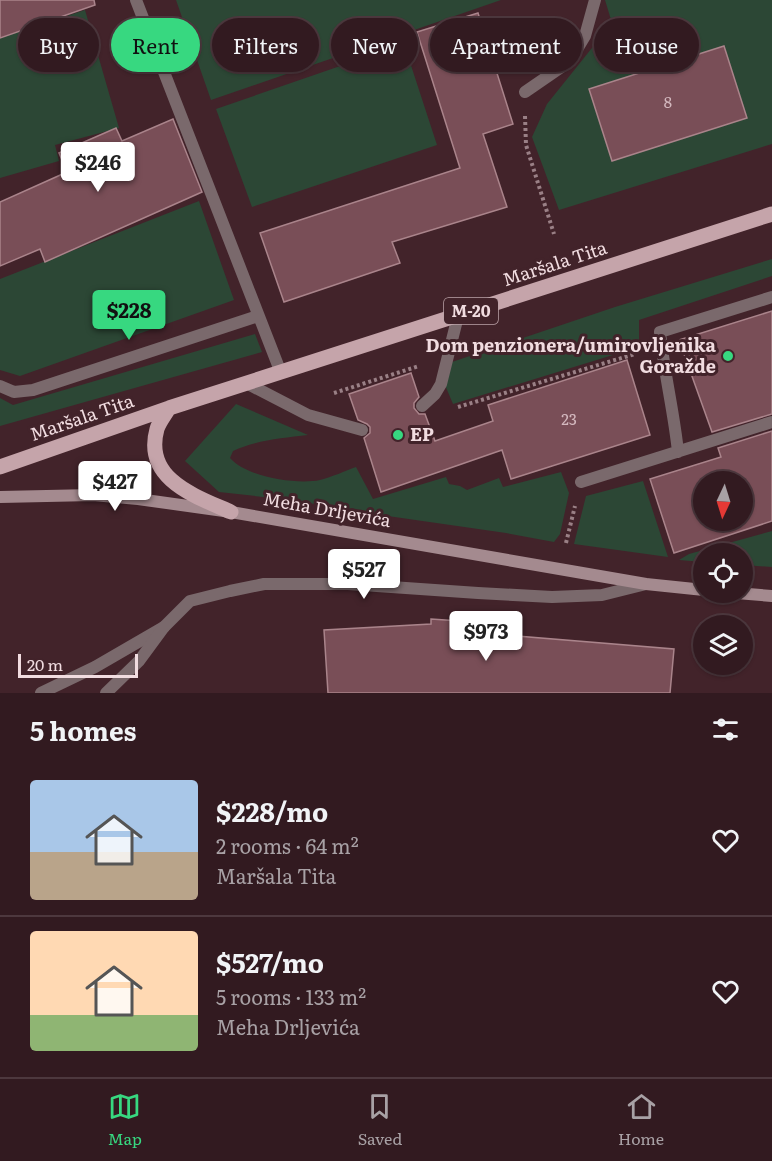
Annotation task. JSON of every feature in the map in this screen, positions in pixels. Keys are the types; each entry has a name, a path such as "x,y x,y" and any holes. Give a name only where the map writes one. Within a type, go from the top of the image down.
{"main road":[{"name":"Maršala Tita","path":"0,467 169,408 772,214"},
{"path":"169,408 157,428 155,445 158,461 164,474 178,486 231,512"},
{"name":"Meha Drljevića","path":"0,497 93,495 138,498 646,584 693,589"},
{"path":"753,594 772,596"}],"street":[{"path":"136,0 280,373"},
{"path":"525,92 570,61 585,36 596,0"},
{"path":"678,452 675,418 664,371 660,332 772,297"},
{"path":"0,386 14,392 33,390 103,365 258,316"},
{"path":"422,406 435,394 441,384 458,316"},
{"path":"248,384 308,415 362,430"},
{"path":"581,482 772,422"},
{"name":"Meha Drljevića","path":"106,693 139,661 164,627 190,601 264,584 348,584 552,597 602,595 646,584"},
{"path":"41,693 94,667 164,627"}],"path":[{"path":"525,92 526,145 554,234"},
{"path":"450,410 662,346"},
{"path":"291,406 426,364"},
{"path":"565,548 581,482"}],"green space":[{"path":"176,0 501,0 449,18 430,18 430,24 418,29 418,18 331,18 331,59 319,63 319,18 212,18 212,72 292,72 211,100 200,69 200,18 182,18"},
{"path":"605,0 772,0 772,144 559,210 532,137 547,104 573,72 582,72 582,60 594,45 594,72 699,72 699,18 610,18"},
{"path":"85,10 87,18 61,18"},
{"path":"18,32 18,72 99,72 99,59 119,128 55,145 59,161 0,178 0,38"},
{"path":"331,69 331,72 413,72 437,145 252,207 216,109"},
{"path":"199,201 234,300 20,376 0,370 0,279"},
{"path":"772,259 772,276 639,320 639,347 453,404 445,385 452,362 615,307"},
{"path":"255,334 262,352 0,426 0,398 13,405"},
{"path":"236,404 308,435 260,442 233,451 230,458 238,465 259,475 272,478 298,481 320,480 356,467 373,499 446,477 449,484 467,490 499,478 503,487 561,472 569,493 560,534 554,542 300,501 219,492 185,461"},
{"path":"643,481 668,557 574,544 586,496"},
{"path":"772,531 772,567 753,566 753,543 729,543"},
{"path":"693,553 693,561 679,560"}],"building":[{"path":"0,0 94,0 95,5 58,18 18,18 18,32 0,38"},
{"path":"478,13 480,18 462,18"},
{"path":"430,28 430,72 497,72 513,124 483,134 507,207 392,242 400,263 284,302 260,233 460,168 418,35 418,32"},
{"path":"724,46 747,118 612,161 589,89 642,72 699,72 699,54"},
{"path":"173,119 202,192 45,262 40,249 0,266 0,202 67,172 59,153 116,128 122,141"},
{"name":"Dom penzionera/umirovljenika Goražde","path":"772,311 772,414 712,432 679,340"},
{"path":"627,360 650,435 511,479 502,450 381,492 364,438 370,433 370,427 358,420 349,394 411,373 419,397 414,403 414,408 419,414 425,414 435,441 493,421 488,405"},
{"path":"772,431 772,521 753,527 753,471 693,471 693,531 741,531 705,543 693,543 693,547 674,553 650,479 721,457 718,448"},
{"path":"431,619 518,625 517,636 674,649 670,693 328,693 324,630 431,624"}],"place":[{"name":"Dom penzionera/umirovljenika Goražde","path":"728,356"},
{"name":"EP","path":"398,435"}]}
